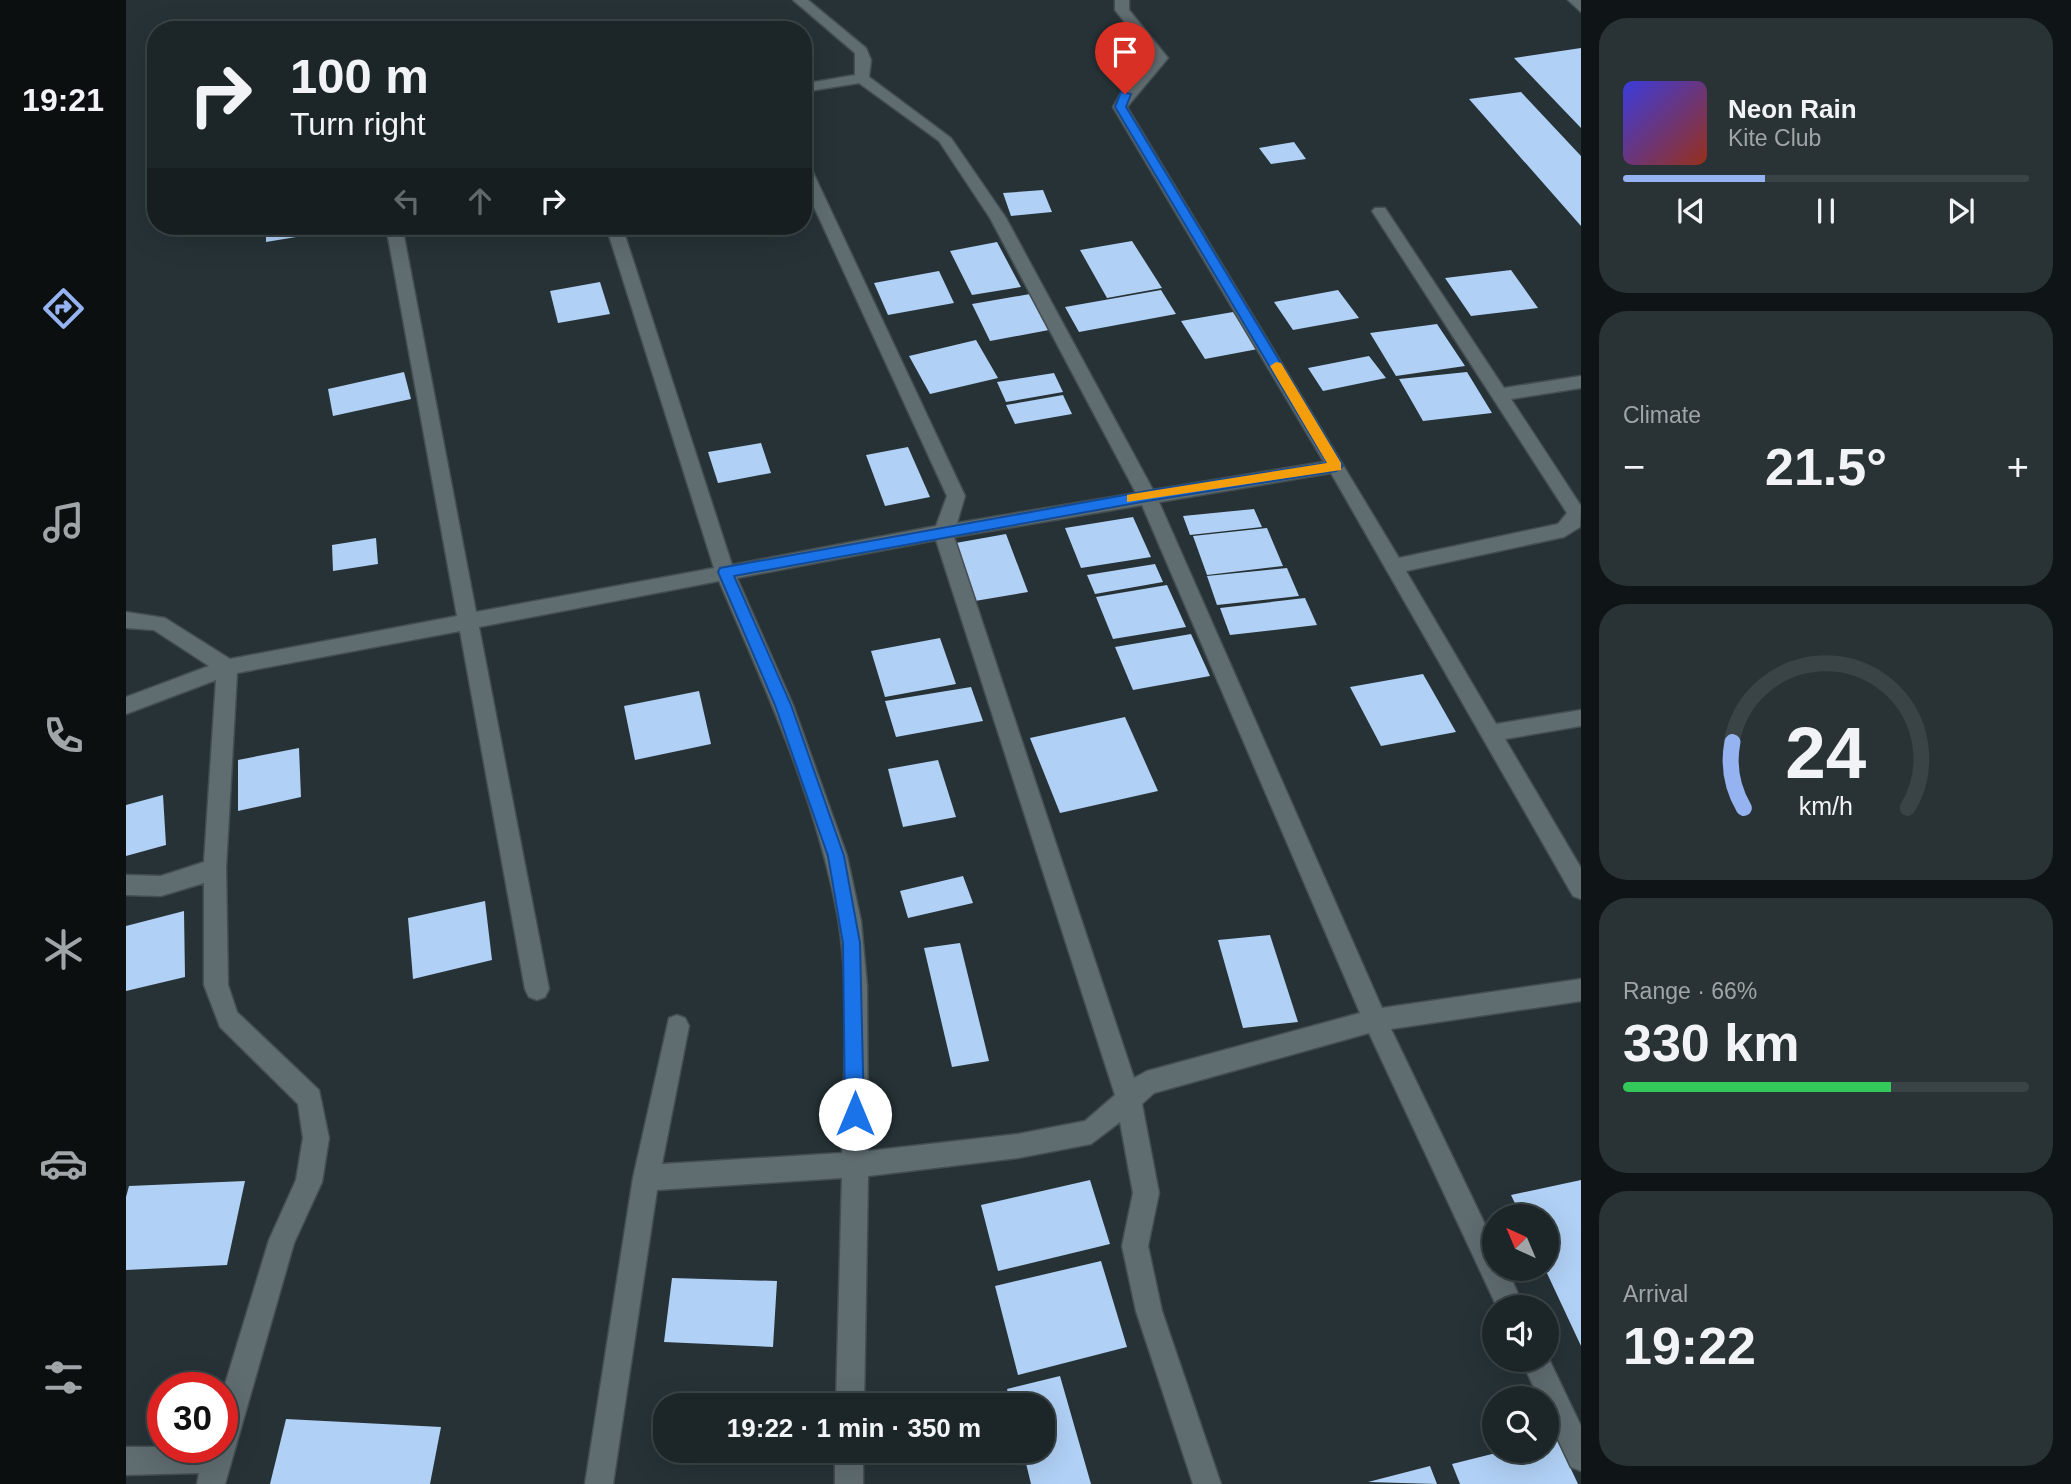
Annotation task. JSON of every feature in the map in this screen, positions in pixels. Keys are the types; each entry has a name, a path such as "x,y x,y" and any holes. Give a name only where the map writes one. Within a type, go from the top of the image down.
{"street":[{"path":"800,0 861,51 864,60 862,78"},
{"path":"1122,0 1122,10 1161,58 1142,82 1125,94 1120,107 1336,466 1581,889"},
{"path":"1575,0 1581,8"},
{"path":"812,86 862,78 944,138 998,218 1147,496 1375,1020 1505,1295"},
{"path":"812,185 956,496 953,512 943,532 1128,1096 1146,1193 1135,1246 1149,1311 1207,1484"},
{"path":"1380,211 1576,513 1573,522 1564,530 1394,566"},
{"path":"396,235 537,989"},
{"path":"617,235 725,572 783,705 836,856 850,921 855,986 850,1393"},
{"path":"1499,394 1581,382"},
{"path":"126,706 227,667 943,532 1336,466"},
{"path":"126,620 158,623 227,667"},
{"path":"227,667 215,868 216,985 228,1018 310,1098 316,1138 309,1182 282,1240 238,1389"},
{"path":"1491,733 1581,718"},
{"path":"126,885 145,889 164,887 215,868"},
{"path":"646,1178 855,1165 1018,1146 1091,1132 1128,1096 1147,1083 1375,1020 1581,990"},
{"path":"599,1484 646,1178 677,1026"},
{"path":"1541,1372 1578,1446"},
{"path":"126,1461 147,1460"},
{"path":"849,1463 849,1484"}],"building":[{"path":"1581,48 1581,128 1514,58"},
{"path":"1521,92 1581,156 1581,226 1469,99"},
{"path":"1294,142 1306,159 1271,164 1259,148"},
{"path":"1043,190 1052,212 1011,216 1003,193"},
{"path":"266,235 296,235 296,237 266,242"},
{"path":"1132,241 1162,288 1107,298 1080,250"},
{"path":"997,242 1021,287 972,295 950,251"},
{"path":"1511,270 1538,308 1471,316 1445,278"},
{"path":"939,271 954,303 888,315 874,283"},
{"path":"600,282 610,314 558,323 550,291"},
{"path":"1161,290 1176,314 1079,332 1065,307"},
{"path":"1338,290 1359,318 1293,330 1274,302"},
{"path":"1030,294 1049,330 990,341 972,304"},
{"path":"1233,312 1258,349 1205,359 1181,321"},
{"path":"1437,324 1465,366 1396,376 1370,333"},
{"path":"976,340 998,378 930,394 909,356"},
{"path":"1369,356 1386,378 1323,391 1308,368"},
{"path":"404,372 411,399 333,416 328,389"},
{"path":"1467,372 1492,413 1423,421 1399,379"},
{"path":"1054,373 1063,392 1006,402 997,382"},
{"path":"1063,395 1072,414 1015,424 1006,405"},
{"path":"761,443 771,473 718,483 708,452"},
{"path":"908,447 930,497 885,506 866,455"},
{"path":"1254,509 1262,527 1190,535 1183,516"},
{"path":"1133,517 1151,557 1081,568 1065,528"},
{"path":"1267,528 1283,566 1207,575 1193,536"},
{"path":"1006,534 1028,592 969,602 950,544"},
{"path":"376,538 378,564 333,571 332,545"},
{"path":"1155,564 1163,582 1095,594 1087,575"},
{"path":"1287,568 1299,596 1217,605 1207,576"},
{"path":"1167,585 1186,627 1113,639 1096,597"},
{"path":"1305,598 1317,625 1230,635 1220,608"},
{"path":"1191,634 1210,676 1133,690 1115,647"},
{"path":"940,638 956,684 885,697 871,651"},
{"path":"1423,674 1456,732 1381,746 1350,687"},
{"path":"971,687 983,721 896,737 885,701"},
{"path":"699,691 711,744 635,760 624,706"},
{"path":"1125,717 1158,791 1060,813 1030,738"},
{"path":"299,748 301,797 238,811 238,760"},
{"path":"938,760 956,817 903,827 888,769"},
{"path":"163,795 166,845 126,856 126,805"},
{"path":"963,876 973,903 908,918 900,891"},
{"path":"485,901 492,960 413,979 408,918"},
{"path":"184,911 185,977 126,991 126,926"},
{"path":"1270,935 1298,1022 1243,1028 1218,940"},
{"path":"960,943 989,1061 952,1067 924,948"},
{"path":"1090,1180 1110,1244 998,1271 981,1205"},
{"path":"1581,1180 1581,1346 1551,1281 1559,1281 1559,1204 1515,1204 1511,1195"},
{"path":"245,1181 227,1265 126,1270 126,1197 129,1186"},
{"path":"1101,1261 1127,1347 1018,1375 995,1286"},
{"path":"672,1278 777,1281 773,1347 664,1342"},
{"path":"1060,1376 1091,1484 1031,1484 1026,1463 1055,1463 1055,1393 1008,1393 1007,1389"},
{"path":"286,1419 441,1427 430,1484 270,1484"},
{"path":"1559,1443 1578,1484 1460,1484 1452,1464 1482,1456 1482,1463 1559,1463"},
{"path":"1430,1466 1437,1484 1368,1482"}],"slow traffic":[{"path":"1132,499 1336,466 1276,366"}],"route":[{"path":"855,1114 855,986 850,921 836,856 783,705 725,572 1147,496 1336,466 1120,107 1125,94"}]}
